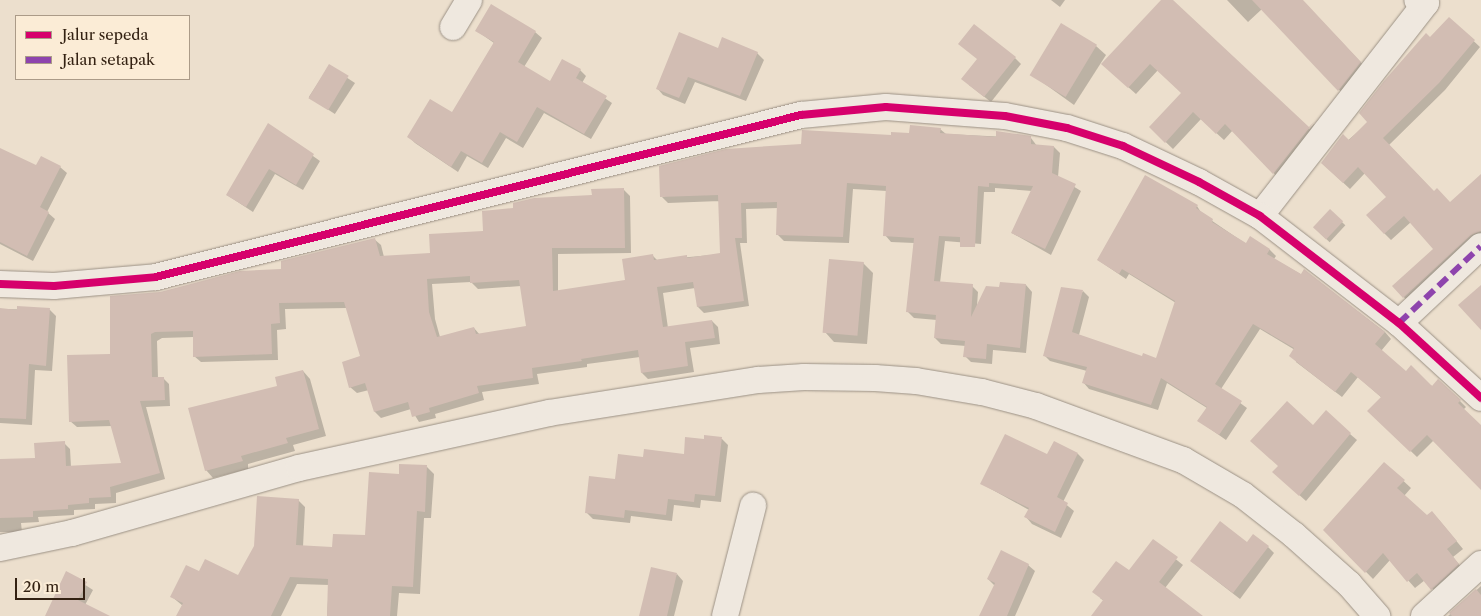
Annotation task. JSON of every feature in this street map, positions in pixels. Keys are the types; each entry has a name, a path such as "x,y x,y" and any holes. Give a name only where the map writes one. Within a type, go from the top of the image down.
{"street":[{"path":"453,27 469,0"},
{"path":"1260,216 1424,1"},
{"path":"0,284 54,286 156,276 801,114 886,107 1005,116 1067,128 1123,146 1199,182 1260,216 1399,323 1481,398"},
{"path":"1399,323 1481,246"},
{"path":"0,548 72,533 299,468 548,413 758,380 804,377 875,378 916,381 982,392 1036,406 1183,460 1243,496 1294,535 1349,584 1377,616"},
{"path":"725,616 753,506"},
{"path":"1424,616 1481,564"}],"building":[{"path":"1161,0 1173,0 1309,127 1314,122 1273,174 1225,124 1216,134 1193,112 1165,143 1149,127 1181,93 1150,64 1128,88 1101,64"},
{"path":"1252,0 1303,0 1361,62 1338,91"},
{"path":"491,4 536,31 518,62 550,81 562,59 581,69 576,78 607,96 584,134 537,107 517,142 500,132 482,163 461,151 451,167 407,137 430,99 452,112 494,42 475,31"},
{"path":"1449,17 1475,40 1439,83 1383,138 1434,191 1437,188 1450,202 1481,174 1481,231 1471,235 1403,298 1392,286 1433,249 1404,216 1384,234 1366,215 1386,197 1358,167 1343,183 1321,163 1343,134 1349,140 1367,122 1359,113 1426,33 1430,37"},
{"path":"1061,23 1097,45 1066,97 1030,75"},
{"path":"974,24 1016,57 984,97 961,79 977,59 958,44"},
{"path":"679,32 718,48 722,37 758,52 740,96 688,77 679,98 656,89"},
{"path":"329,64 349,76 328,110 308,98"},
{"path":"268,123 314,154 296,185 269,169 246,207 226,195"},
{"path":"910,125 941,128 940,133 996,137 996,131 1031,136 1031,144 1054,146 1052,173 1076,184 1045,249 1011,233 1033,186 989,183 989,187 978,186 975,247 960,247 960,237 939,236 934,281 973,284 971,317 986,286 999,287 1000,282 1026,284 1020,348 987,344 986,359 963,357 965,341 934,338 936,315 906,312 914,238 883,236 886,186 847,183 843,237 776,235 777,202 741,203 742,238 735,238 744,301 697,307 693,282 657,287 663,327 712,320 715,338 685,342 688,366 641,373 638,350 532,368 533,378 477,386 479,393 429,408 430,412 412,417 408,402 374,412 365,383 349,388 342,362 360,356 344,302 279,303 280,323 271,324 272,354 193,357 193,331 155,332 151,334 152,377 164,377 165,400 140,401 160,473 110,487 111,497 89,498 89,503 68,505 68,509 33,511 33,517 0,518 0,459 35,458 34,443 65,441 66,466 121,463 109,420 69,422 67,355 110,354 110,296 160,292 240,271 281,269 281,261 375,238 380,256 430,253 429,234 483,231 482,211 513,208 513,203 534,198 592,195 591,189 624,188 625,248 552,248 553,291 625,280 622,259 653,254 654,260 720,253 718,195 660,197 659,166 726,149 801,144 802,130 891,135 891,132 909,133","holes":["470,276 470,283 519,280 526,326 476,334 474,327 437,337 429,312 427,279"]},
{"path":"0,148 36,165 41,156 61,166 40,207 49,212 27,256 0,242"},
{"path":"1145,175 1198,205 1196,208 1213,219 1212,222 1246,243 1250,236 1270,249 1267,254 1301,274 1304,269 1385,332 1375,344 1406,371 1411,365 1432,386 1438,379 1461,400 1458,403 1481,425 1481,490 1427,435 1410,452 1367,411 1381,397 1351,372 1335,392 1289,356 1294,348 1253,324 1215,384 1242,401 1219,435 1197,421 1207,407 1161,378 1151,405 1082,383 1087,367 1043,356 1061,287 1083,290 1072,332 1142,356 1143,353 1156,358 1175,301 1122,269 1119,274 1097,260"},
{"path":"1330,209 1343,221 1326,240 1313,227"},
{"path":"829,259 864,262 857,336 823,333"},
{"path":"1481,285 1481,330 1458,305"},
{"path":"17,306 50,308 46,366 29,364 26,419 0,418 0,308 17,310"},
{"path":"303,370 319,429 286,438 288,443 241,456 243,461 205,471 188,408 277,386 275,377"},
{"path":"1287,401 1313,425 1326,410 1351,433 1299,496 1272,472 1278,466 1250,441"},
{"path":"1005,434 1047,454 1054,441 1078,453 1057,497 1068,503 1055,532 1024,517 1029,508 980,484"},
{"path":"704,435 722,437 715,496 695,494 694,502 668,499 666,515 625,510 624,518 585,513 589,476 615,479 618,454 643,457 644,449 684,454 685,437 704,439"},
{"path":"1384,462 1405,480 1397,488 1427,515 1432,511 1457,541 1447,549 1459,564 1431,590 1417,573 1407,582 1383,553 1365,573 1323,530"},
{"path":"399,464 427,465 425,512 417,511 413,587 392,586 390,616 327,616 328,579 290,577 271,616 176,616 183,603 170,597 186,565 199,571 205,559 238,575 254,546 257,496 299,499 296,545 332,547 333,534 365,535 369,472 399,474"},
{"path":"1220,521 1247,542 1253,534 1269,546 1233,593 1190,561"},
{"path":"1153,539 1178,557 1159,582 1203,616 1091,616 1103,600 1092,592 1116,561 1129,570"},
{"path":"1001,550 1029,564 1007,616 979,616 995,583 987,579"},
{"path":"651,567 677,573 667,616 639,616"},
{"path":"66,571 87,582 78,600 110,616 45,616"},
{"path":"1476,589 1481,595 1481,616 1452,616 1449,613"}],"marked path":[{"path":"1399,323 1481,246"}],"cycle path":[{"path":"0,284 54,286 156,277 801,115 886,107 1005,116 1067,128 1123,146 1199,182 1260,216 1399,323 1481,398"}]}
